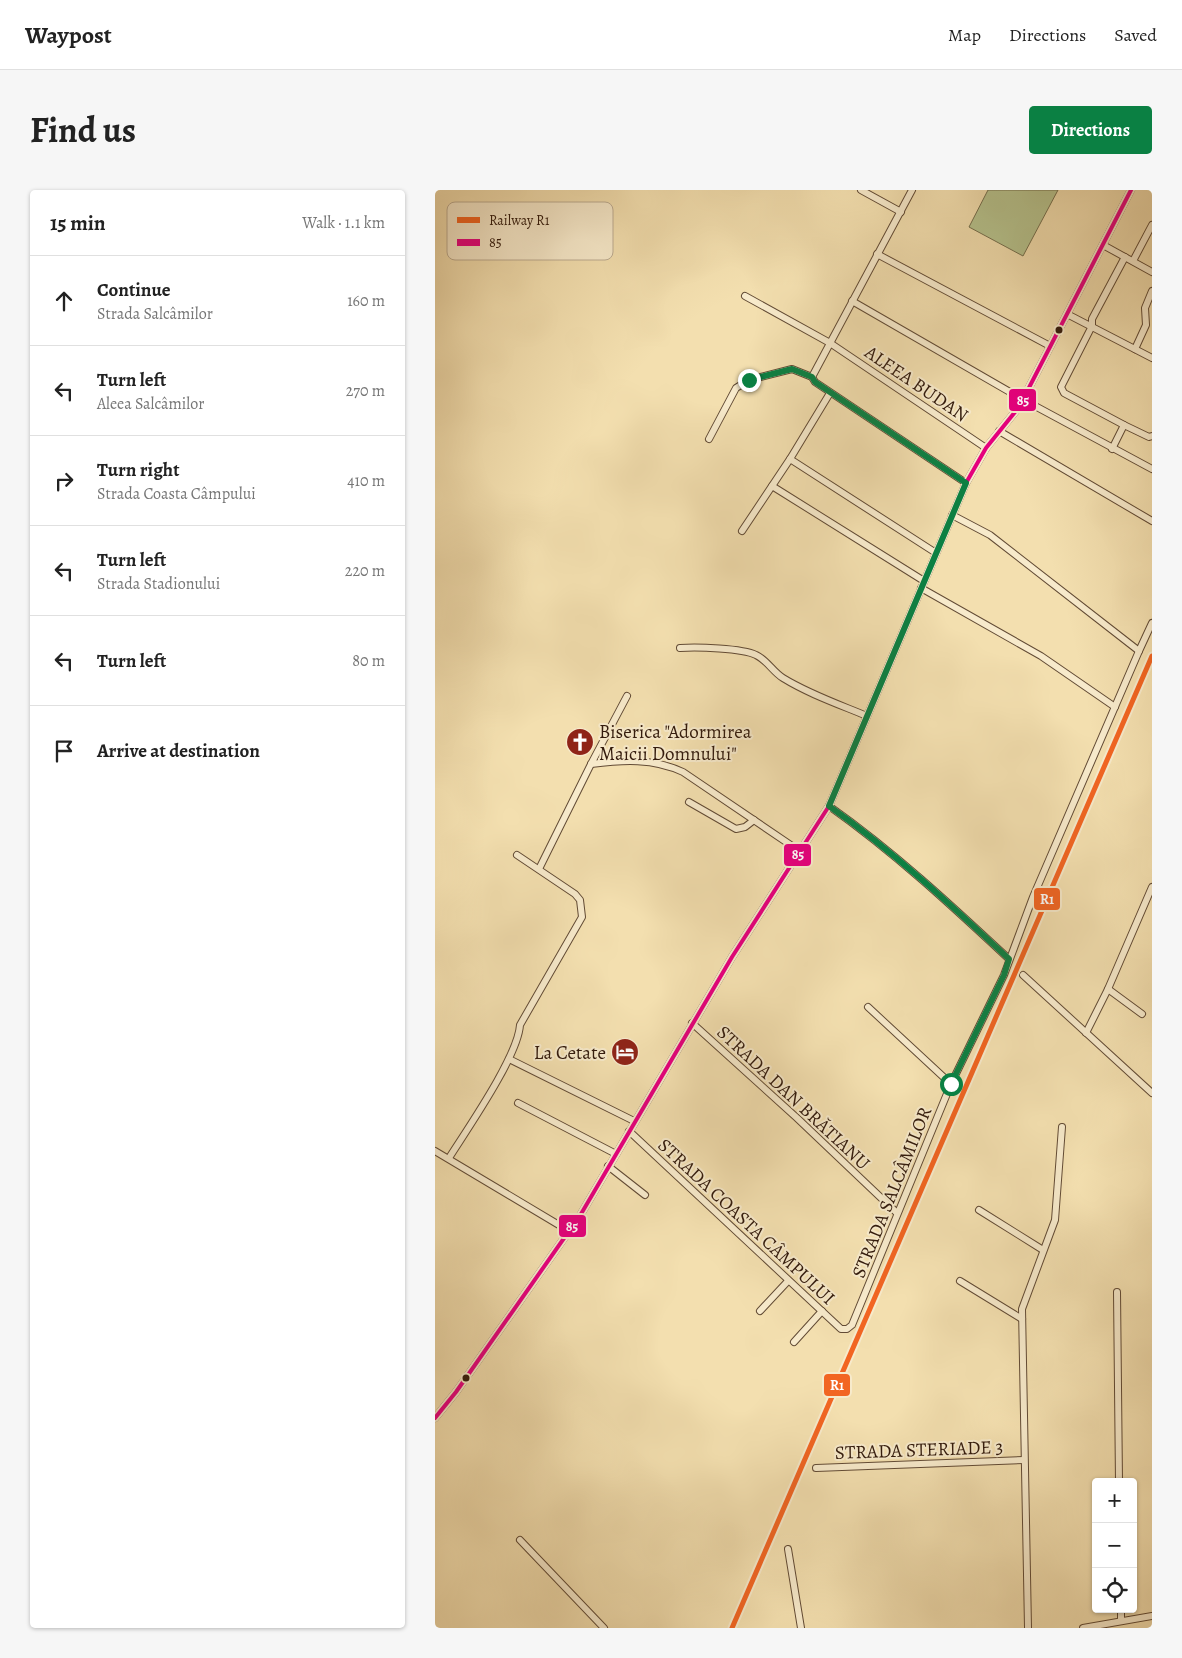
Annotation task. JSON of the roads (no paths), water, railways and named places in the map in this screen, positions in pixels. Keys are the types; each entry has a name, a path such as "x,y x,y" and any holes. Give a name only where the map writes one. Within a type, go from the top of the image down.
{"street":[{"path":"861,190 901,212"},
{"path":"812,377 913,190"},
{"path":"435,1418 456,1392 569,1232 692,1024 829,806 966,483 986,448 1022,399 1131,190"},
{"path":"1133,261 1152,225"},
{"path":"1103,245 1152,272"},
{"path":"877,254 1050,346"},
{"path":"1125,257 1092,319 1092,326 1061,390 1124,425 1149,437 1152,436"},
{"path":"1135,349 1146,325 1145,308 1152,291"},
{"name":"ALEEA BUDAN","path":"745,296 830,343 986,448"},
{"path":"852,300 1022,399 1152,469"},
{"path":"1067,314 1152,358"},
{"path":"709,439 736,388 749,380 792,369 812,377 815,382 830,393 966,483"},
{"path":"742,531 790,459 830,393"},
{"path":"1112,449 1124,425"},
{"path":"999,431 1152,521"},
{"path":"790,459 936,553"},
{"path":"772,486 924,581"},
{"path":"952,515 998,541 1055,588 1139,651"},
{"path":"921,588 1041,656 1115,707"},
{"name":"STRADA SALCÂMILOR","path":"847,1329 852,1325 858,1314 897,1213 951,1084 1004,975 1036,888 1152,623"},
{"path":"680,648 704,647 757,655 780,676 805,690 867,716"},
{"path":"539,869 627,696"},
{"path":"591,764 625,760 669,766 683,772 801,852"},
{"path":"689,802 736,829 745,827 754,820"},
{"path":"829,806 879,841 929,884 1009,959"},
{"path":"449,1158 509,1059 520,1038 520,1025 582,917 580,900 575,894 517,855"},
{"path":"1086,1033 1108,990 1152,887"},
{"path":"1023,975 1152,1093"},
{"path":"1108,990 1142,1014"},
{"path":"868,1008 951,1084"},
{"name":"STRADA DAN BRĂTIANU","path":"692,1024 797,1118 897,1213"},
{"path":"509,1059 634,1121"},
{"path":"518,1103 615,1154"},
{"name":"STRADA STERIADE 3","path":"1028,1628 1023,1301 1055,1220 1062,1127"},
{"name":"STRADA COASTA CÂMPULUI","path":"629,1131 821,1311 841,1329 847,1329"},
{"path":"435,1152 449,1158 569,1232"},
{"path":"608,1166 645,1194"},
{"path":"979,1210 1043,1250"},
{"path":"760,1311 788,1281"},
{"path":"960,1281 1022,1319"},
{"path":"1117,1292 1119,1478"},
{"path":"794,1342 821,1311"},
{"name":"STRADA STERIADE 3","path":"816,1468 1024,1460"},
{"path":"520,1540 604,1628"},
{"path":"788,1549 801,1628"},
{"path":"1121,1613 1121,1621"},
{"path":"1087,1628 1152,1616"}],"rail line":[{"name":"R1","path":"732,1628 1152,656"}],"place":[{"name":"Biserica \"Adormirea Maicii Domnului\"","path":"580,742"},
{"name":"La Cetate","path":"625,1052"}]}
